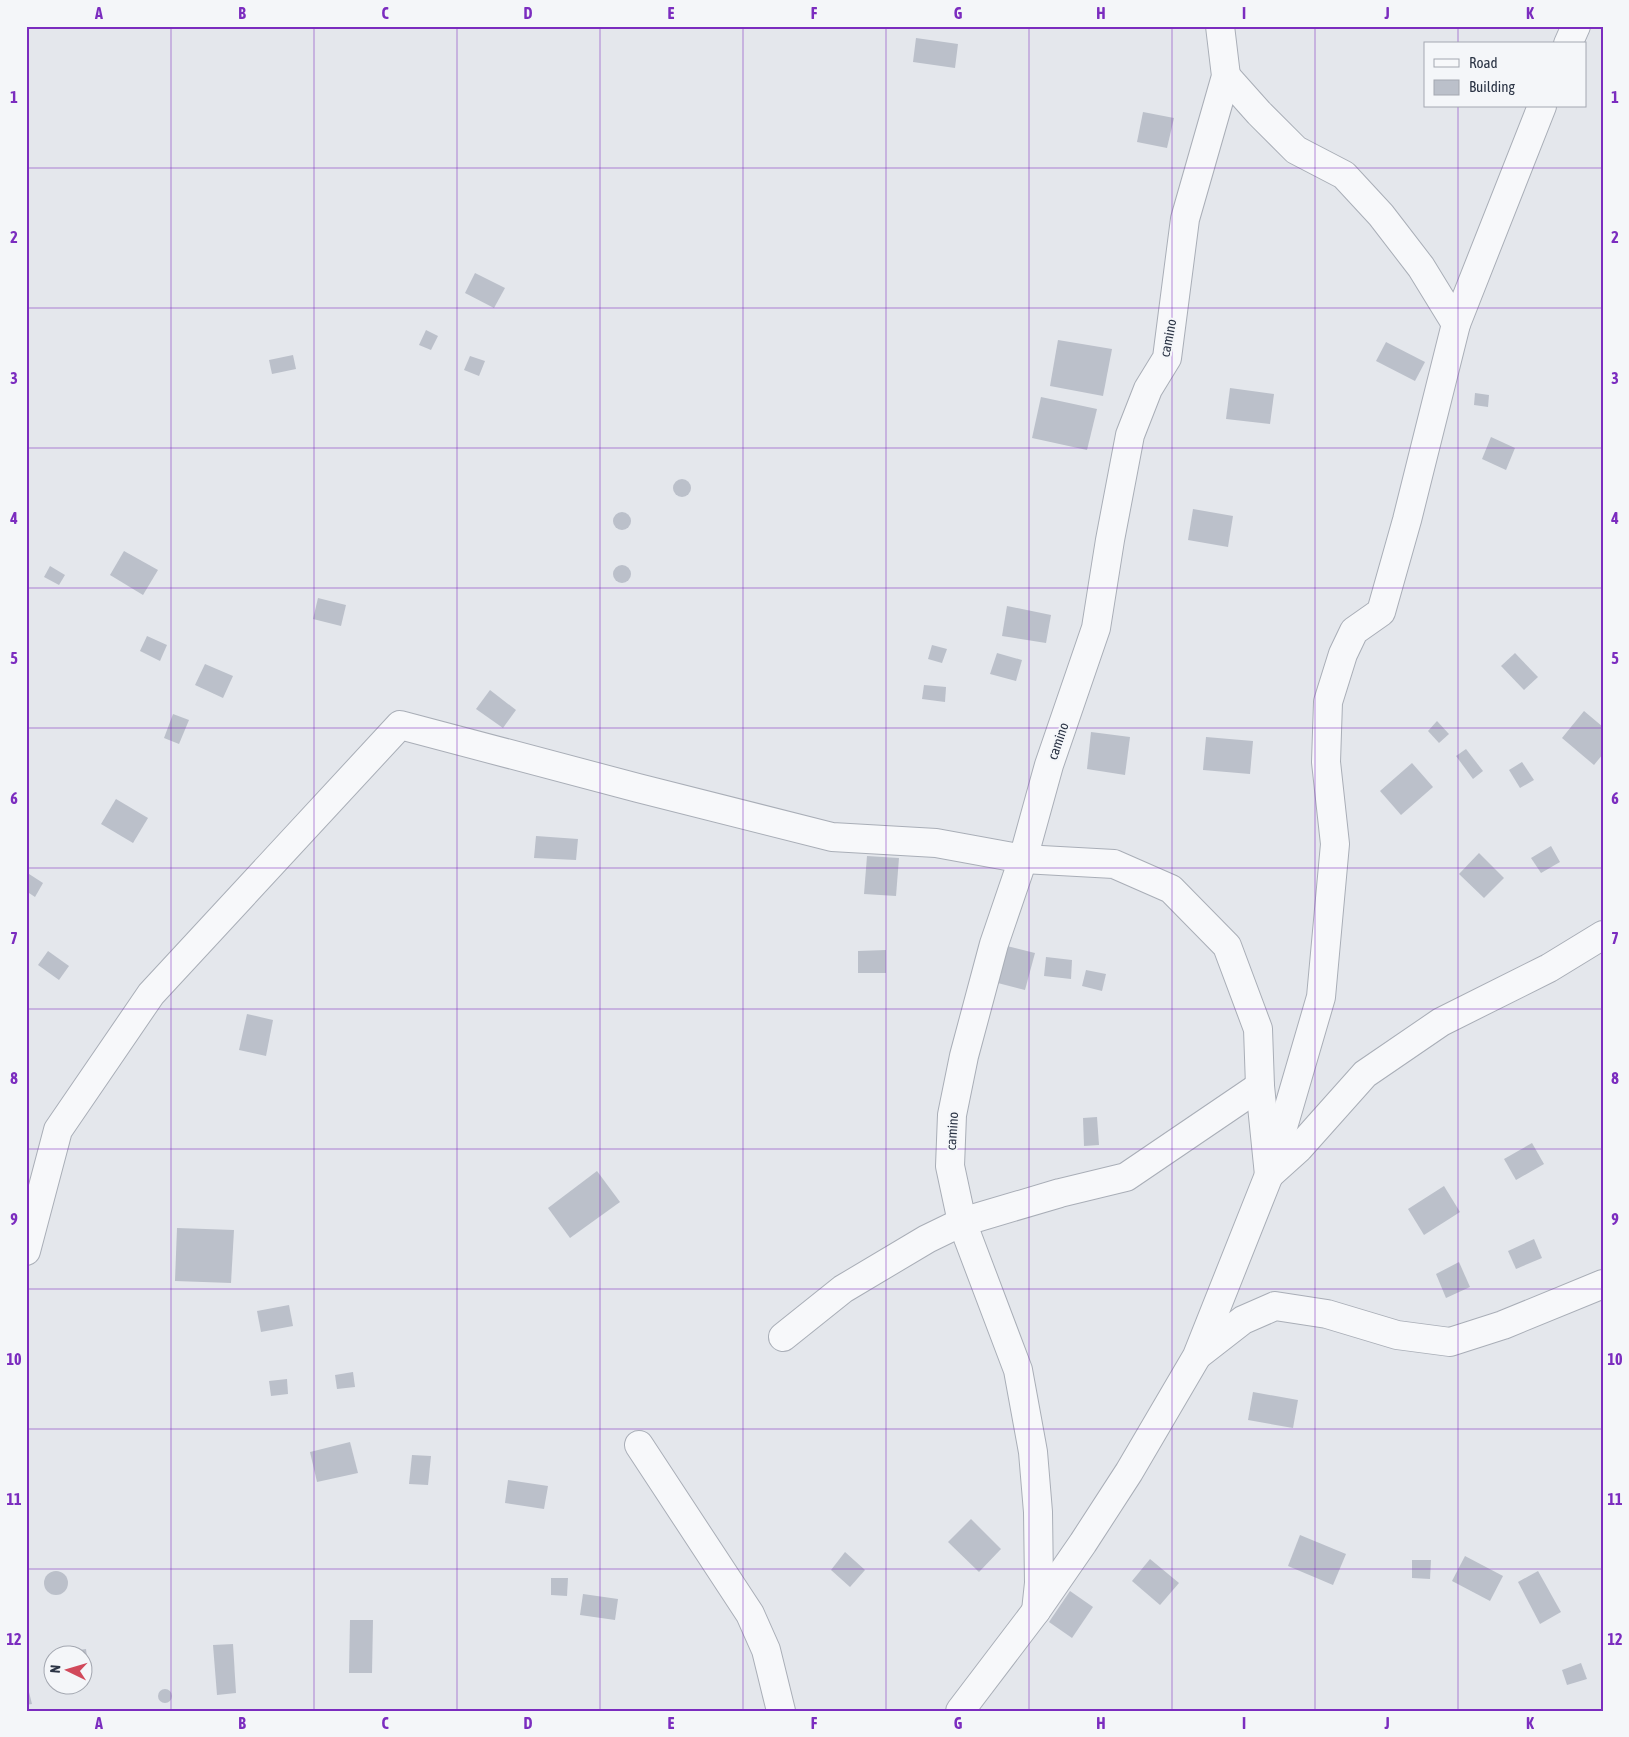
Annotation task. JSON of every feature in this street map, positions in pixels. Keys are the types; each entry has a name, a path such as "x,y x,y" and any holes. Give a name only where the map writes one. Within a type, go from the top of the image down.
{"street":[{"name":"camino","path":"1036,1611 1039,1583 1038,1512 1032,1452 1018,1370 962,1222 950,1166 952,1115 964,1056 994,944 1023,859 1049,765 1096,628 1130,435 1148,389 1167,358 1185,219 1226,76 1220,26"},
{"path":"1569,42 1576,26"},
{"path":"1226,76 1296,150 1344,175 1381,215 1421,268 1456,324"},
{"path":"960,1711 1036,1611 1083,1543 1129,1472 1197,1356 1269,1175 1321,997 1335,844 1326,762 1328,702 1343,654 1354,631 1381,612 1407,520 1456,324 1541,108"},
{"path":"26,1251 58,1130 151,994 400,725 638,788 832,836 936,843 1023,859 1114,864 1171,889 1227,946 1258,1029 1260,1086 1269,1175"},
{"path":"1269,1175 1299,1148 1366,1074 1441,1022 1549,968 1603,935"},
{"path":"783,1337 843,1289 927,1239 962,1222 1060,1193 1126,1177 1260,1086"},
{"path":"1197,1356 1243,1320 1275,1306 1328,1314 1397,1334 1450,1342 1503,1325 1603,1284"},
{"path":"639,1445 750,1614 766,1650 781,1711"}],"building":[{"path":"916,38 958,44 955,68 913,62"},
{"path":"1143,112 1174,118 1167,148 1137,142"},
{"path":"475,273 505,288 494,308 465,293"},
{"path":"426,330 438,336 431,350 419,345"},
{"path":"1058,340 1112,349 1103,396 1050,386"},
{"path":"1386,342 1425,362 1415,381 1376,361"},
{"path":"293,355 296,369 272,374 269,360"},
{"path":"470,356 485,361 479,376 464,370"},
{"path":"1230,388 1274,394 1270,424 1226,419"},
{"path":"1475,393 1489,395 1488,407 1474,405"},
{"path":"1041,397 1097,409 1087,450 1032,438"},
{"path":"1491,437 1515,448 1506,470 1482,459"},
{"path":"682,479 688,482 691,488 688,494 682,497 676,494 673,488 676,482"},
{"path":"1193,509 1233,516 1228,547 1188,540"},
{"path":"622,512 628,515 631,521 628,527 622,530 616,527 613,521 616,515"},
{"path":"124,551 158,570 143,595 110,575"},
{"path":"622,565 628,568 631,574 628,580 622,583 616,580 613,574 616,568"},
{"path":"50,566 65,575 59,585 44,577"},
{"path":"318,598 346,605 341,626 313,619"},
{"path":"1007,606 1051,615 1046,643 1002,636"},
{"path":"147,636 167,645 160,661 140,651"},
{"path":"932,645 947,649 942,663 928,659"},
{"path":"997,653 1022,660 1016,681 990,674"},
{"path":"1515,653 1538,677 1524,690 1501,666"},
{"path":"205,664 233,676 223,698 195,685"},
{"path":"924,685 946,687 945,702 922,699"},
{"path":"490,690 516,710 503,728 476,709"},
{"path":"1584,711 1603,727 1603,754 1594,765 1562,738"},
{"path":"173,714 189,720 179,744 164,738"},
{"path":"1437,721 1449,734 1439,743 1428,731"},
{"path":"1091,732 1130,737 1125,775 1087,769"},
{"path":"1206,737 1253,741 1250,774 1203,770"},
{"path":"1466,749 1483,771 1473,779 1456,756"},
{"path":"1522,762 1534,780 1520,788 1509,770"},
{"path":"1412,763 1433,787 1401,815 1380,791"},
{"path":"116,799 148,818 133,843 101,824"},
{"path":"536,836 578,839 576,860 534,858"},
{"path":"1551,846 1560,862 1541,873 1531,858"},
{"path":"1479,853 1504,878 1484,898 1459,874"},
{"path":"867,856 899,858 896,896 864,894"},
{"path":"26,872 43,883 35,897 26,891"},
{"path":"1003,945 1035,953 1025,990 994,982"},
{"path":"886,950 886,973 858,973 858,951"},
{"path":"48,951 69,966 59,980 38,965"},
{"path":"1046,957 1072,960 1071,979 1044,976"},
{"path":"1086,970 1106,974 1102,991 1082,986"},
{"path":"247,1014 273,1020 266,1056 239,1050"},
{"path":"1097,1117 1099,1145 1084,1146 1083,1118"},
{"path":"1532,1143 1544,1164 1516,1180 1504,1159"},
{"path":"597,1171 620,1202 570,1238 548,1208"},
{"path":"1444,1186 1460,1212 1424,1235 1408,1209"},
{"path":"177,1228 234,1230 231,1283 175,1281"},
{"path":"1534,1239 1542,1258 1516,1269 1508,1251"},
{"path":"1459,1262 1470,1287 1446,1298 1436,1274"},
{"path":"289,1305 293,1326 261,1332 257,1311"},
{"path":"353,1372 355,1387 337,1389 335,1375"},
{"path":"287,1379 288,1394 271,1396 269,1381"},
{"path":"1253,1392 1298,1400 1293,1428 1248,1420"},
{"path":"350,1442 358,1473 317,1482 310,1452"},
{"path":"412,1455 431,1456 428,1485 409,1484"},
{"path":"508,1480 548,1486 544,1509 505,1503"},
{"path":"971,1519 1001,1549 979,1572 948,1542"},
{"path":"1300,1535 1346,1554 1333,1585 1288,1566"},
{"path":"845,1552 865,1570 850,1587 831,1570"},
{"path":"1465,1556 1503,1576 1490,1601 1452,1581"},
{"path":"1150,1559 1179,1583 1160,1605 1132,1581"},
{"path":"1412,1560 1431,1560 1430,1579 1412,1578"},
{"path":"56,1571 65,1574 68,1583 65,1592 56,1595 47,1592 44,1583 47,1574"},
{"path":"1538,1571 1561,1612 1540,1624 1518,1582"},
{"path":"551,1578 568,1578 567,1596 551,1595"},
{"path":"1070,1591 1093,1607 1072,1638 1049,1622"},
{"path":"583,1594 618,1599 615,1620 580,1615"},
{"path":"350,1620 373,1620 372,1673 349,1673"},
{"path":"233,1644 236,1693 217,1695 213,1645"},
{"path":"1581,1663 1587,1679 1567,1685 1562,1670"},
{"path":"26,1680 32,1704 26,1705"},
{"path":"162,1689 168,1689 172,1696 168,1703 162,1703 158,1699 158,1693"}]}
